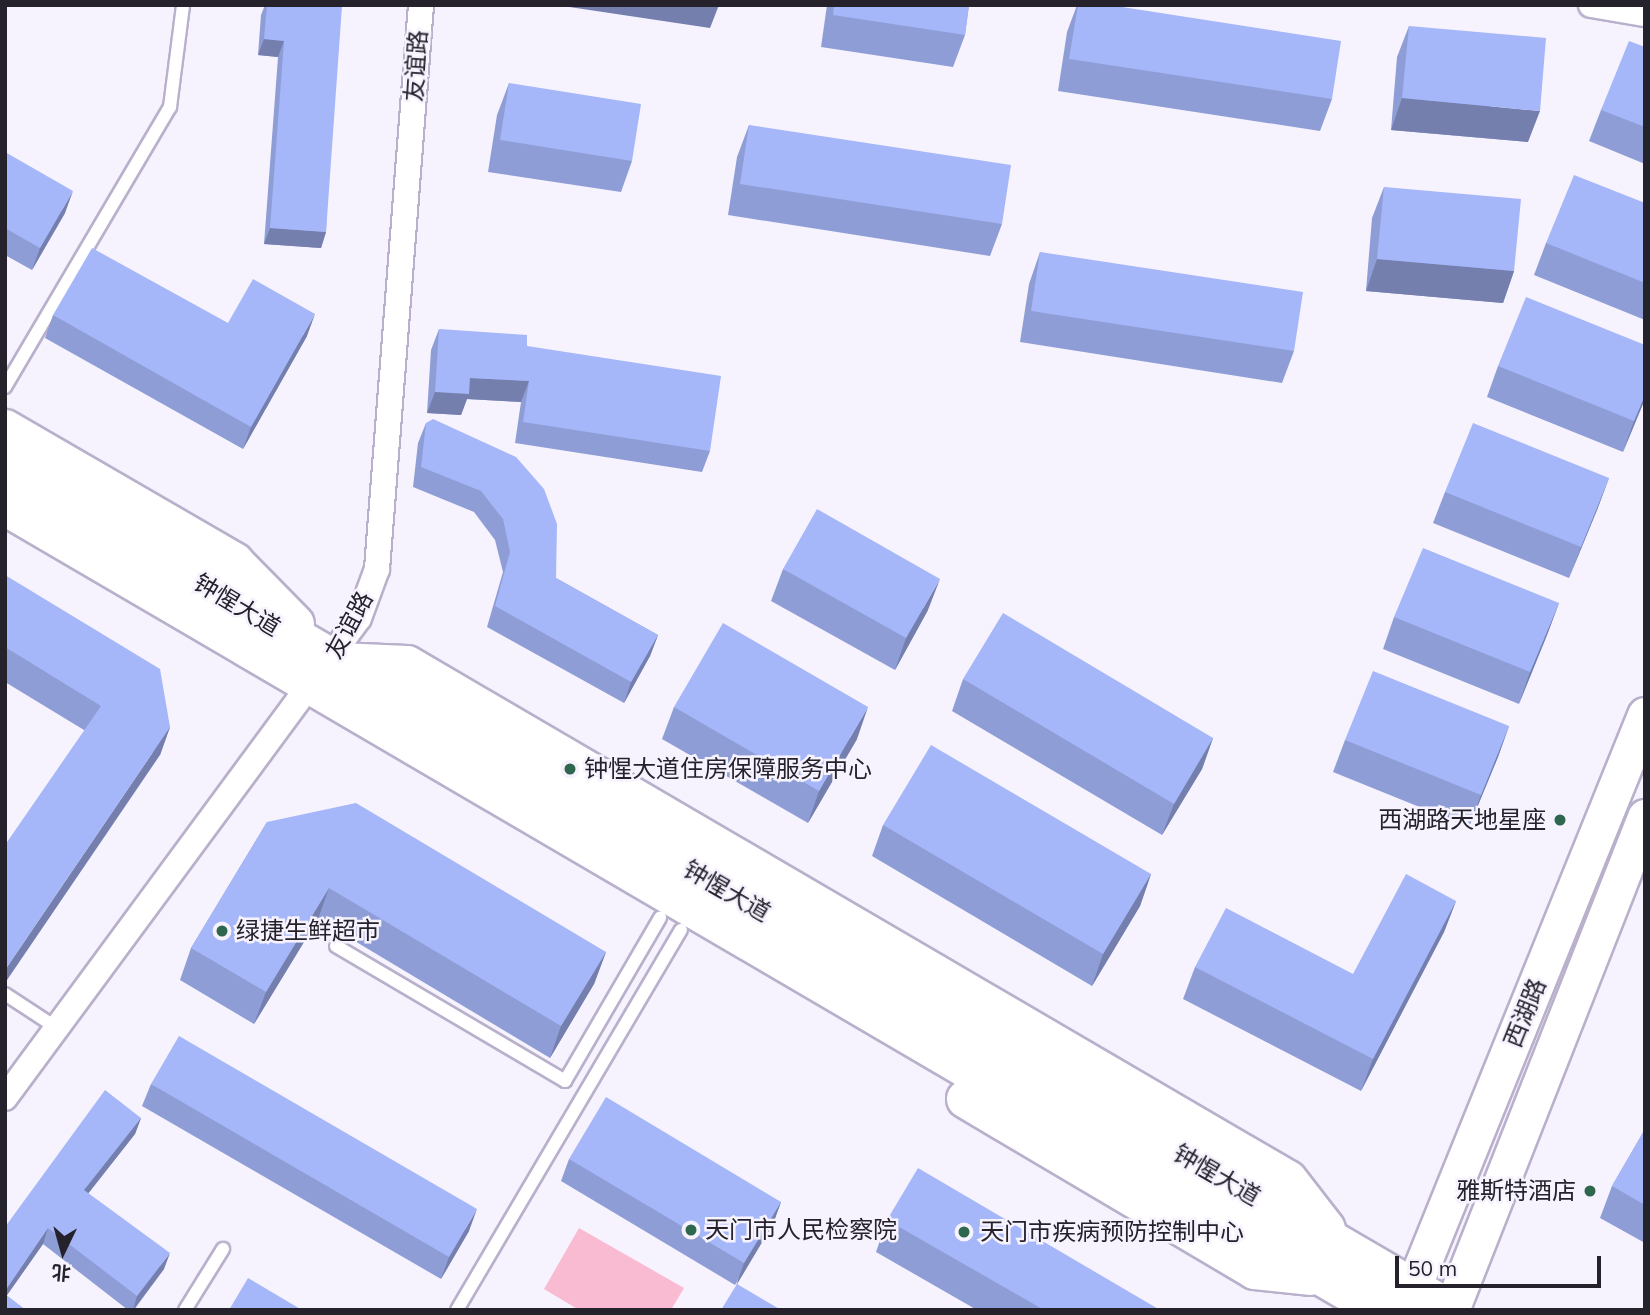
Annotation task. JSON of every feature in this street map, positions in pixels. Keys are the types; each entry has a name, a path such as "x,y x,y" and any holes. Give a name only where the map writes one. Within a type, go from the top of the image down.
{"highway":[{"path":"5,429 234,562 322,673 361,741 1255,1270 1332,1262 1288,1180 407,665 322,673 142,616 5,536"},
{"name":"钟惺大道","path":"5,468 322,673"},
{"name":"钟惺大道","path":"5,506 322,673 1332,1262 1408,1299 1451,1310"},
{"name":"钟惺大道","path":"1332,1262 1379,1310"}],"main road":[{"name":"西湖路","path":"1408,1299 1645,715"},
{"name":"西湖路","path":"1451,1310 1645,817"}],"street":[{"name":"友谊路","path":"5,1098 322,673 359,618 377,569 421,5"},
{"path":"1591,5 1645,13"}],"lane":[{"path":"5,387 170,107 183,5"},
{"path":"336,946 565,1081 670,924"},
{"path":"457,1310 670,924"},
{"path":"5,994 57,1028"},
{"path":"185,1310 223,1248"}],"shaded area":[{"path":"579,1228 684,1288 671,1310 579,1310 544,1289"}],"building":[{"path":"267,5 342,6 326,232 270,228 284,41 264,39"},
{"path":"834,5 969,5 965,35 833,15"},
{"path":"1078,5 1109,5 1341,41 1332,99 1069,59"},
{"path":"1409,26 1546,38 1540,111 1402,98"},
{"path":"1629,41 1645,47 1645,127 1601,110"},
{"path":"509,83 641,104 632,161 500,140"},
{"path":"749,125 1011,165 1002,224 740,184"},
{"path":"5,152 73,191 40,248 5,228"},
{"path":"1574,175 1645,203 1645,283 1546,243"},
{"path":"1384,187 1521,199 1514,271 1377,259"},
{"path":"92,248 228,323 253,279 315,314 251,427 53,315"},
{"path":"1040,252 1303,292 1294,351 1031,311"},
{"path":"1526,297 1645,345 1645,395 1634,421 1498,366"},
{"path":"439,329 527,335 527,346 721,376 710,451 523,422 529,381 470,378 469,394 435,392"},
{"path":"433,419 516,457 544,489 557,524 556,578 658,635 631,682 495,606 510,552 503,519 481,491 421,467 426,423"},
{"path":"1473,423 1609,478 1581,547 1445,492"},
{"path":"817,509 940,579 906,638 783,569"},
{"path":"1423,548 1559,603 1530,672 1394,617"},
{"path":"5,575 160,669 170,727 5,970 5,845 101,706 5,647"},
{"path":"1003,613 1213,738 1174,804 963,679"},
{"path":"723,623 868,707 819,791 674,707"},
{"path":"1373,671 1509,726 1481,795 1345,740"},
{"path":"931,745 1151,874 1103,954 883,825"},
{"path":"356,803 606,952 561,1026 329,888 266,992 191,948 267,822"},
{"path":"1406,874 1456,901 1373,1059 1195,967 1226,908 1353,974"},
{"path":"179,1036 477,1209 449,1257 151,1084"},
{"path":"105,1090 141,1118 84,1190 170,1253 137,1296 48,1228 5,1291 5,1227"},
{"path":"606,1097 781,1202 744,1263 569,1159"},
{"path":"1645,1129 1645,1205 1612,1186"},
{"path":"918,1168 1160,1310 1044,1310 887,1220"},
{"path":"248,1278 302,1310 229,1310"},
{"path":"737,1284 781,1310 721,1310"},
{"path":"5,1294 26,1310 5,1310"}],"place":[{"name":"钟惺大道住房保障服务中心","path":"570,769"},
{"name":"西湖路天地星座","path":"1560,820"},
{"name":"绿捷生鲜超市","path":"222,931"},
{"name":"雅斯特酒店","path":"1590,1191"},
{"name":"天门市人民检察院","path":"691,1230"},
{"name":"天门市疾病预防控制中心","path":"964,1232"}]}
